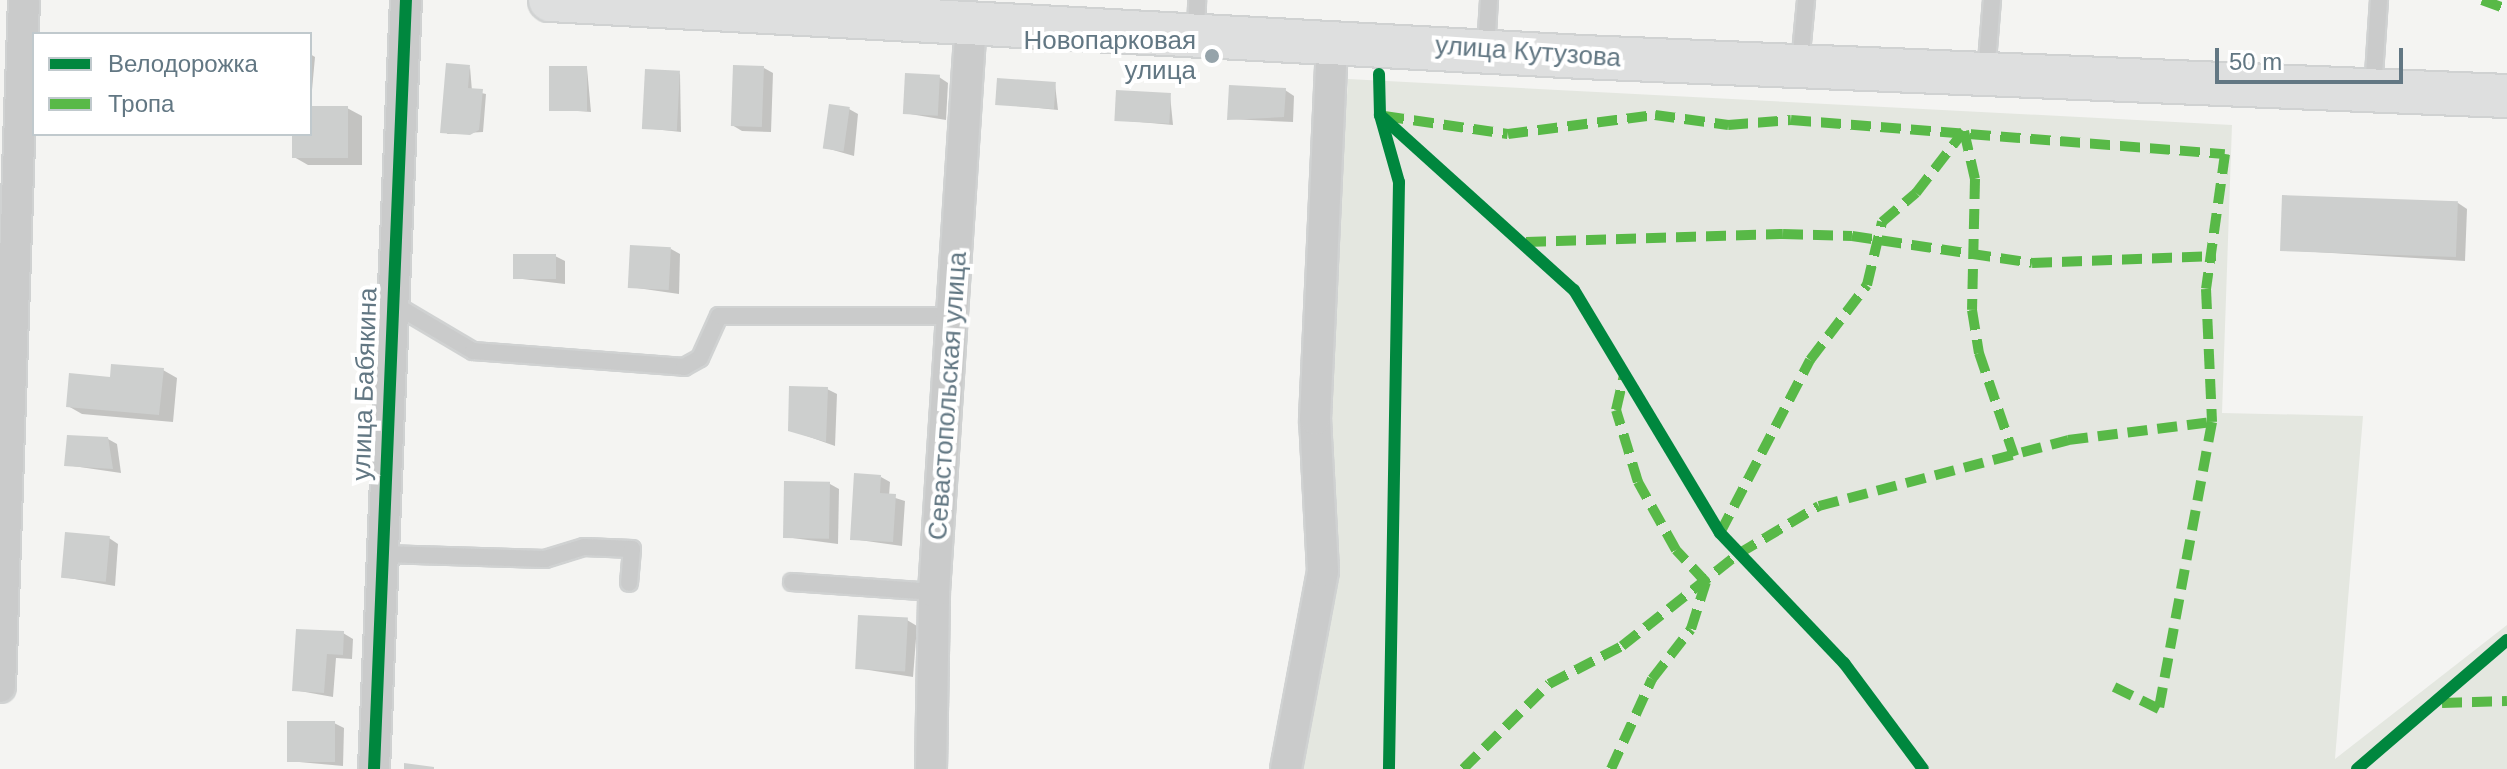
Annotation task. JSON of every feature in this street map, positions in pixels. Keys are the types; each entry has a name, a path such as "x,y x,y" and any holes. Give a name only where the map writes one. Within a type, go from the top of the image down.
{"main road":[{"name":"улица Кутузова","path":"550,0 776,6 971,22 1196,18 1332,40 1800,66 2507,96"}],"street":[{"path":"0,687 24,0"},
{"name":"улица Бабякина","path":"374,769 389,301 406,0"},
{"name":"Севастопольская улица","path":"931,769 934,592 955,316 971,22"},
{"path":"1286,769 1323,571 1315,419 1332,40"}],"lane":[{"path":"1486,49 1489,0"},
{"path":"1800,66 1806,0"},
{"path":"1986,74 1992,0"},
{"path":"2373,91 2379,0"},
{"path":"389,301 473,351 684,367 700,358 719,316 955,316"},
{"path":"383,554 545,559 584,547 632,549 629,583"},
{"path":"792,582 934,592"}],"shaded area":[{"path":"1348,79 2232,125 2222,413 2363,416 2335,759 2507,625 2507,769 1302,769 1337,560 1327,428"}],"building":[{"path":"446,63 470,65 468,88 483,89 479,130 470,135 440,133"},
{"path":"733,65 764,66 762,127 731,126"},
{"path":"549,66 587,66 587,111 549,111"},
{"path":"645,69 680,71 677,131 642,129"},
{"path":"905,73 940,75 938,116 903,114"},
{"path":"997,78 1056,82 1054,109 995,105"},
{"path":"1229,85 1286,88 1284,117 1227,120"},
{"path":"1116,90 1171,93 1169,124 1114,121"},
{"path":"829,104 850,107 844,151 823,149"},
{"path":"312,106 348,106 348,158 292,158 292,136 312,136"},
{"path":"2282,195 2458,201 2456,257 2280,251"},
{"path":"630,245 671,247 669,290 628,288"},
{"path":"513,254 556,254 556,279 513,279"},
{"path":"111,364 164,368 159,415 66,407 69,373 110,377"},
{"path":"789,386 828,387 826,442 788,431"},
{"path":"67,435 108,437 113,469 64,466"},
{"path":"854,473 881,475 880,493 896,494 893,542 850,540"},
{"path":"784,481 830,482 829,539 783,538"},
{"path":"65,532 110,536 106,582 61,578"},
{"path":"858,615 908,618 905,672 855,669"},
{"path":"296,629 344,631 343,655 327,654 324,693 292,691"},
{"path":"287,721 335,721 335,762 287,762"},
{"path":"404,763 434,767 434,769 404,769"}],"marked path":[{"path":"2482,0 2507,9"},
{"path":"1384,116 1508,134 1655,115 1728,125 1791,120 2225,154 2206,289 2212,422 2159,709 2110,685"},
{"path":"1964,131 1975,179 1972,310 1979,353 2014,456"},
{"path":"1720,533 1810,360 1867,285 1882,222 1916,193 1964,131"},
{"path":"1526,242 1783,234 1852,236 2032,263 2216,256"},
{"path":"1611,769 1652,679 1691,629 1706,582 1676,550 1638,482 1616,410 1624,375"},
{"path":"1463,769 1549,684 1622,646 1738,554 1819,506 2068,440 2212,422"},
{"path":"2442,703 2507,701"}],"cycle path":[{"path":"374,769 406,0"},
{"path":"1379,74 1380,115 1399,182 1389,769"},
{"path":"1380,115 1574,290 1720,533 1844,663 1923,769"},
{"path":"2357,769 2507,640"}],"place":[{"name":"Новопарковая улица","path":"1212,56"}]}
